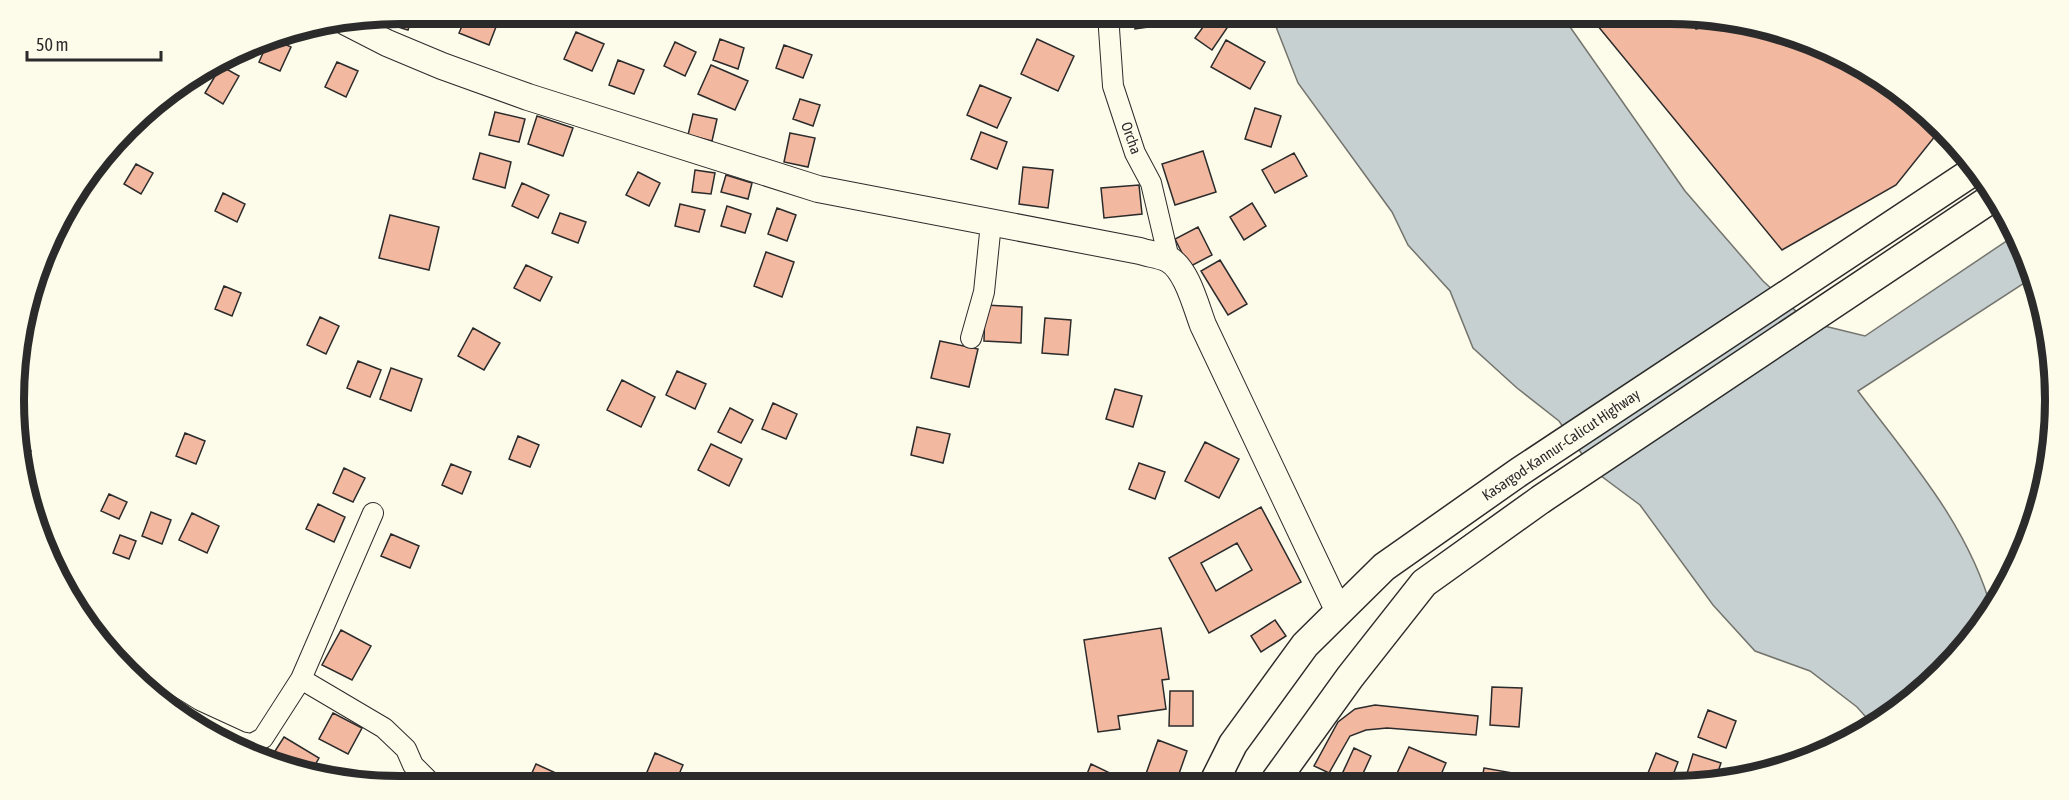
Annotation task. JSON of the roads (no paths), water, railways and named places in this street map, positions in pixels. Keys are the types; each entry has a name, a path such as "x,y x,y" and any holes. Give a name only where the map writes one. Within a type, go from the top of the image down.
{"highway":[{"name":"Kasargod-Kannur-Calicut Highway","path":"1217,776 1233,744 1305,645 1384,567 1519,472 1969,174"},
{"path":"1279,776 1350,677 1424,584 1540,500 1988,201"}],"main road":[{"path":"355,27 442,66 528,97 818,189 1140,251 1169,260 1182,273 1188,285 1203,325 1339,612"}],"street":[{"name":"Orcha","path":"1110,24 1113,86 1136,153 1151,183 1169,260"},
{"path":"971,338 984,292 991,223"},
{"path":"248,743 252,744 262,738 301,679 373,513"},
{"path":"301,679 384,728 406,749 413,765 423,776"}]}
